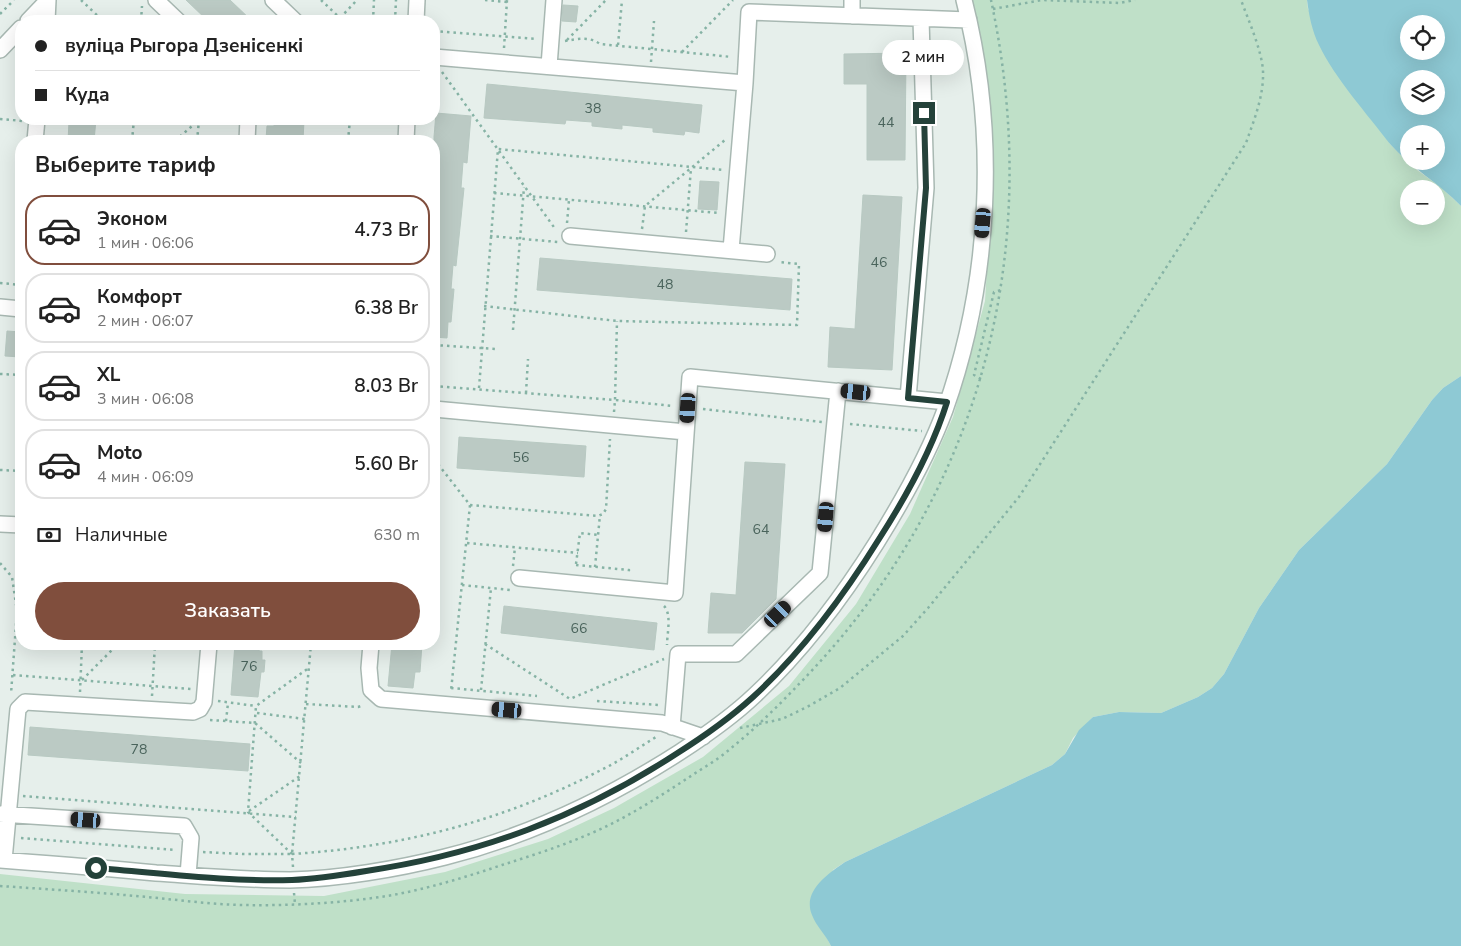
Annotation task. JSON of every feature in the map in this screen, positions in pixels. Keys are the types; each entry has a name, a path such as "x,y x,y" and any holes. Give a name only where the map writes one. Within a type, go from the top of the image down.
{"street":[{"path":"47,15 48,0"},
{"path":"34,15 48,0"},
{"path":"156,0 172,15"},
{"path":"273,0 289,15"},
{"path":"417,15 418,0"},
{"path":"549,66 554,0"},
{"path":"852,0 852,16"},
{"path":"208,650 204,702 200,709 193,712 25,702 18,709 9,795 4,814 6,837 2,860 229,878 293,880 383,869 441,858 488,845 528,831 604,798 703,737 753,698 820,625 848,589 898,508 936,432 961,356 974,299 986,186 982,90 964,0"},
{"path":"731,250 742,126 749,12 969,20"},
{"path":"908,398 926,188 921,18"},
{"path":"0,50 15,34"},
{"path":"440,63 502,63 549,66 745,83"},
{"path":"565,236 767,254"},
{"path":"0,307 15,308"},
{"path":"515,584 574,583 675,593 690,377 947,402"},
{"path":"667,725 678,654 736,654 820,574 838,391"},
{"path":"440,414 686,432"},
{"path":"0,524 15,525"},
{"path":"370,650 369,668 371,690 381,699 667,725 703,737"},
{"path":"4,814 184,826 191,838 188,875"}],"path":[{"path":"0,14 14,0"},
{"path":"81,0 97,15"},
{"path":"141,15 142,0"},
{"path":"321,0 337,15"},
{"path":"343,15 357,0"},
{"path":"373,15 374,0"},
{"path":"396,0 396,15"},
{"path":"485,0 507,1 502,63"},
{"path":"566,41 606,0"},
{"path":"618,45 622,0"},
{"path":"682,52 733,0"},
{"path":"0,886 240,905 295,904 393,894 459,880 542,852 607,826 665,793 729,751 822,661 852,625 893,570 929,508 957,445 981,379 1001,290 1011,196 1009,115 999,37 991,0"},
{"path":"993,9 1042,0 1119,3 1135,0"},
{"path":"739,729 782,719 816,702 840,688 903,636 1019,497 1246,143 1259,107 1263,70 1254,34 1241,0"},
{"path":"650,76 654,21"},
{"path":"440,31 566,41 578,38 594,40 600,44 739,57"},
{"path":"440,67 532,197 565,236"},
{"path":"182,135 193,125"},
{"path":"640,242 645,206 742,126"},
{"path":"498,148 738,170"},
{"path":"479,388 498,148"},
{"path":"685,246 692,167"},
{"path":"513,330 524,186"},
{"path":"494,193 734,214"},
{"path":"1,290 1,284 15,285"},
{"path":"981,379 974,375 994,292 1001,290"},
{"path":"484,306 617,321 797,325"},
{"path":"595,567 600,515 606,509 615,400 617,321"},
{"path":"440,346 496,349"},
{"path":"526,393 528,359"},
{"path":"0,374 15,375"},
{"path":"440,386 615,400 936,432"},
{"path":"440,468 470,505 449,705"},
{"path":"0,470 15,471"},
{"path":"470,505 600,515"},
{"path":"574,583 580,533 598,534"},
{"path":"467,543 578,553"},
{"path":"0,563 12,577 15,597"},
{"path":"462,585 491,588 515,584"},
{"path":"481,690 491,588"},
{"path":"661,603 667,609 668,616 667,649"},
{"path":"10,702 15,642"},
{"path":"485,644 570,699"},
{"path":"78,704 82,650"},
{"path":"81,681 112,650"},
{"path":"150,710 155,650"},
{"path":"293,870 292,854 311,650"},
{"path":"570,699 667,658 666,667"},
{"path":"13,674 205,690 212,691 214,698 219,702 256,706 310,667"},
{"path":"451,688 540,696"},
{"path":"560,698 579,700"},
{"path":"306,704 358,707 381,699"},
{"path":"6,837 242,854 292,854 339,851 394,843 469,825 551,795 603,770 661,734 667,725 663,706 589,700"},
{"path":"226,721 228,703"},
{"path":"248,812 256,706"},
{"path":"256,713 305,718"},
{"path":"207,720 255,723 301,763"},
{"path":"248,812 300,776"},
{"path":"9,795 296,817"},
{"path":"248,812 292,854"},
{"path":"294,889 295,904"}],"green space":[{"path":"972,0 1307,0 1308,9 1390,144 1400,154 1400,170 1417,170 1431,180 1400,180 1400,225 1445,225 1445,191 1461,206 1461,376 1443,388 1432,400 1387,464 1299,550 1259,608 1224,674 1212,688 1198,697 1161,713 1119,712 1093,717 1073,738 1065,754 1052,765 845,862 833,870 817,924 831,946 0,946 0,874 185,894 324,896 445,872 548,839 614,808 703,757 789,686 856,604 910,514 953,417 985,301 992,188 989,90"}],"water":[{"path":"1307,0 1461,0 1461,206 1445,191 1445,180 1431,180 1419,170 1445,170 1445,125 1400,125 1400,155 1333,70 1319,45"},
{"path":"1461,376 1461,946 831,946 812,915 811,898 818,884 845,862 1052,765 1065,754 1079,730 1093,717 1119,712 1161,713 1198,697 1212,688 1224,674 1259,608 1299,550 1387,464 1432,400 1443,388"}],"building":[{"path":"186,0 230,0 246,15 202,15"},
{"path":"563,5 578,6 576,22 562,21"},
{"path":"906,53 905,160 867,160 867,84 844,84 844,54"},
{"path":"487,84 702,105 699,133 685,131 684,135 653,132 653,128 622,125 622,129 592,126 592,122 566,120 565,124 484,118"},
{"path":"440,113 471,116 467,163 463,162 461,188 464,188 456,266 453,265 451,289 454,289 451,322 448,322 447,338 440,337 440,135 434,135 435,125 440,125"},
{"path":"69,125 95,125 95,135 68,135"},
{"path":"304,125 303,135 266,135 267,126"},
{"path":"700,181 719,182 717,210 698,209"},
{"path":"863,195 902,197 892,370 828,367 830,327 855,329"},
{"path":"540,258 792,279 790,310 537,290"},
{"path":"7,331 15,332 15,357 5,356"},
{"path":"459,437 586,446 584,477 457,468"},
{"path":"745,462 785,464 776,599 742,633 708,633 711,593 736,595"},
{"path":"504,606 657,623 654,650 501,633"},
{"path":"235,650 262,651 262,660 265,660 264,672 261,672 258,697 231,695"},
{"path":"391,650 422,650 420,672 415,672 413,688 388,686"},
{"path":"30,727 250,744 248,771 28,755"}],"route":[{"path":"96,868 229,878 293,880 391,868 441,858 488,845 536,828 604,798 703,737 753,698 820,625 848,589 898,508 944,413 947,402 908,398 926,188 924,113"}]}
